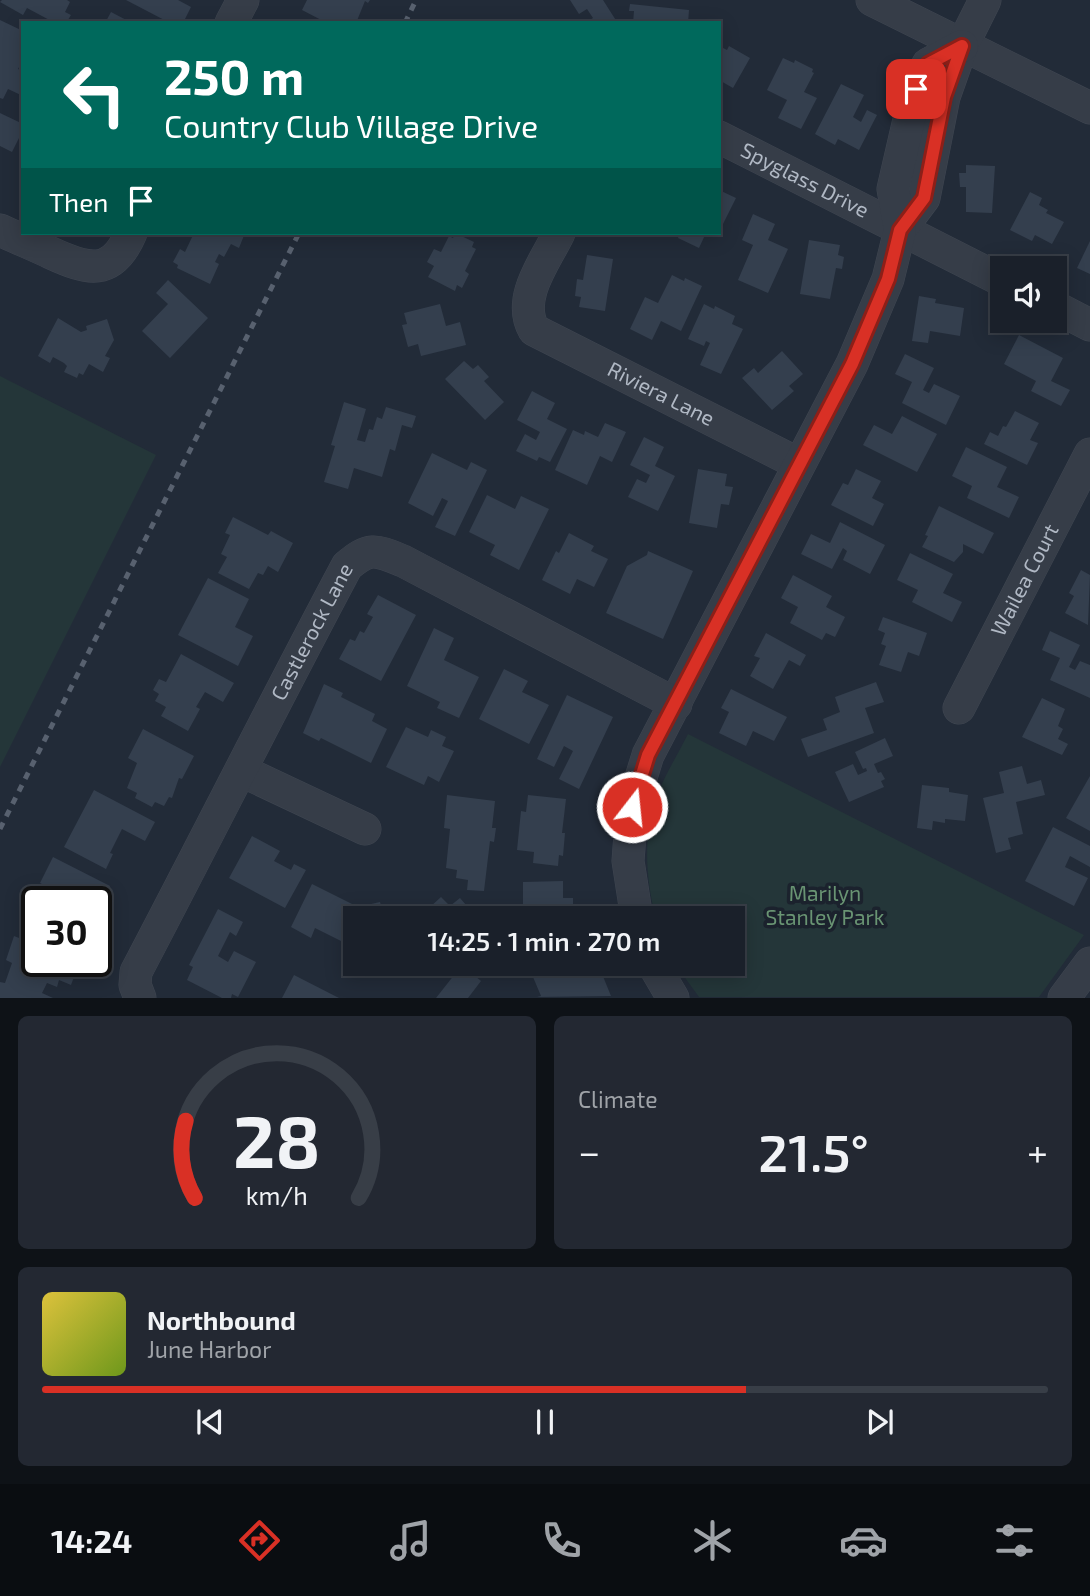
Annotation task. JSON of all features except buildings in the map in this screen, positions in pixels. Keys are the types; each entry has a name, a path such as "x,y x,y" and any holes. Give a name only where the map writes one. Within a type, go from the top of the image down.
{"street":[{"path":"232,21 243,0"},
{"path":"872,0 1090,108"},
{"path":"635,906 628,861 632,807 648,755 852,364 888,279 900,230 893,189 916,89 928,64 962,46 985,0"},
{"name":"Spyglass Drive","path":"721,138 990,275"},
{"path":"0,230 79,266 99,267 123,251 130,235"},
{"name":"Riviera Lane","path":"558,235 528,297 527,317 534,330 799,464"},
{"path":"1067,313 1090,325"},
{"name":"Wailea Court","path":"959,708 1090,454"},
{"name":"Castlerock Lane","path":"139,996 135,985 136,972 242,771 284,683 347,566 362,552 379,551 403,561 676,704"},
{"path":"242,771 365,829"},
{"path":"1064,998 1090,963"},
{"path":"660,976 673,998"}],"green space":[{"path":"0,376 156,455 0,767"},
{"name":"Marilyn Stanley Park","path":"688,734 1084,935 1039,997 699,997 684,976 745,976 745,906 653,906 649,886 648,837 654,804"}],"railway":[{"path":"406,21 416,0"},
{"path":"0,829 298,235"}],"route":[{"path":"632,807 648,755 852,364 888,279 900,230 924,198 944,97 962,46 928,64 916,89"}]}
